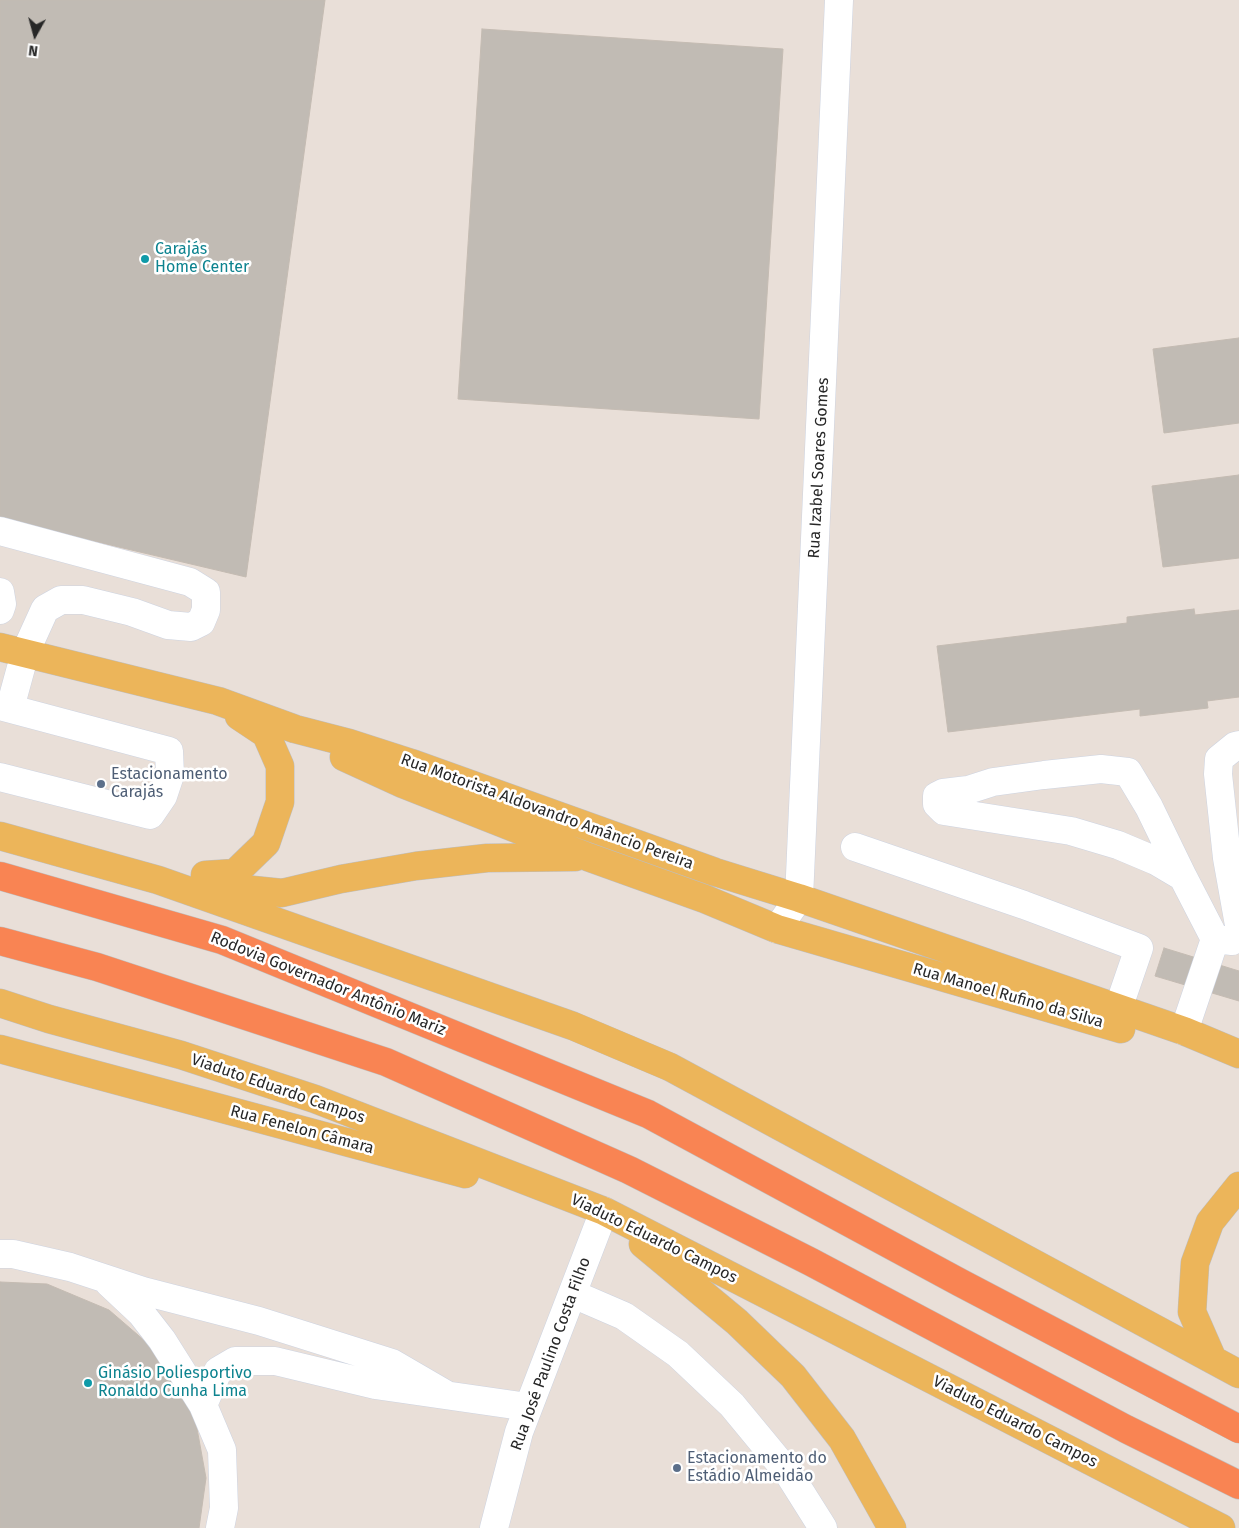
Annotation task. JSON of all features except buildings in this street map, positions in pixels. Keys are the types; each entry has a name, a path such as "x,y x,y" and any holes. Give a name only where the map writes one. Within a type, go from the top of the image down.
{"highway":[{"name":"Rodovia Governador Antônio Mariz","path":"0,876 222,940 648,1114 959,1282 1239,1429"},
{"path":"0,941 97,967 386,1062 629,1170 811,1262 1126,1429 1239,1485"}],"main road":[{"name":"Rua Motorista Aldovandro Amâncio Pereira","path":"13,650 218,701 295,729 349,743 411,763 715,872 799,898"},
{"path":"158,880 235,873 266,843 280,802 280,766 266,734 218,701"},
{"name":"Rua Motorista Aldovandro Amâncio Pereira","path":"295,729 342,756 403,784 588,857 706,899 778,929"},
{"path":"0,836 158,880 573,1026 670,1067 1239,1374"},
{"path":"158,880 282,893 341,879 416,866 487,858 588,857 658,852"},
{"name":"Rua Manoel Rufino da Silva","path":"799,898 1184,1031 1239,1054"},
{"name":"Rua Manoel Rufino da Silva","path":"778,929 1115,1027 1191,1052 1239,1063"},
{"name":"Viaduto Eduardo Campos","path":"0,1003 49,1019 181,1055 315,1099 604,1211 1221,1528"},
{"name":"Rua Fenelon Câmara","path":"0,1049 604,1211"},
{"path":"1213,1360 1192,1312 1195,1264 1210,1222 1239,1186"},
{"path":"604,1211 737,1322 793,1376 842,1439 892,1528"}],"street":[{"name":"Rua Izabel Soares Gomes","path":"799,898 839,0"},
{"path":"0,531 190,582 206,592 206,610 201,622 191,627 168,624 132,612 83,600 61,600 45,609 13,650 5,707 170,751 170,775 163,796 150,814 0,777"},
{"path":"0,592 2,604 0,610"},
{"path":"1239,745 1219,759 1218,774 1227,858 1239,925"},
{"path":"1183,877 1156,861 1118,845 1071,831 944,811 937,804 937,796 943,792 968,790 992,782 1044,775 1101,769 1128,772 1149,807 1183,877 1227,940 1184,1031"},
{"path":"855,847 1024,904 1139,948 1118,1009"},
{"path":"778,929 799,898"},
{"name":"Rua José Paulino Costa Filho","path":"494,1528 519,1432 604,1211"},
{"path":"0,1254 13,1254 61,1265 143,1291 259,1321 392,1363 447,1396"},
{"path":"105,1278 141,1313 162,1340 203,1405 222,1450 224,1508 220,1528"},
{"path":"573,1294 624,1316 678,1354 732,1405 789,1474 823,1528"},
{"path":"203,1405 218,1371 235,1360 275,1361 375,1385 528,1407"}],"place":[{"name":"Carajás Home Center","path":"145,259"},
{"name":"Estacionamento Carajás","path":"101,784"},
{"name":"Ginásio Poliesportivo Ronaldo Cunha Lima","path":"88,1383"},
{"name":"Estacionamento do Estádio Almeidão","path":"677,1468"}]}
